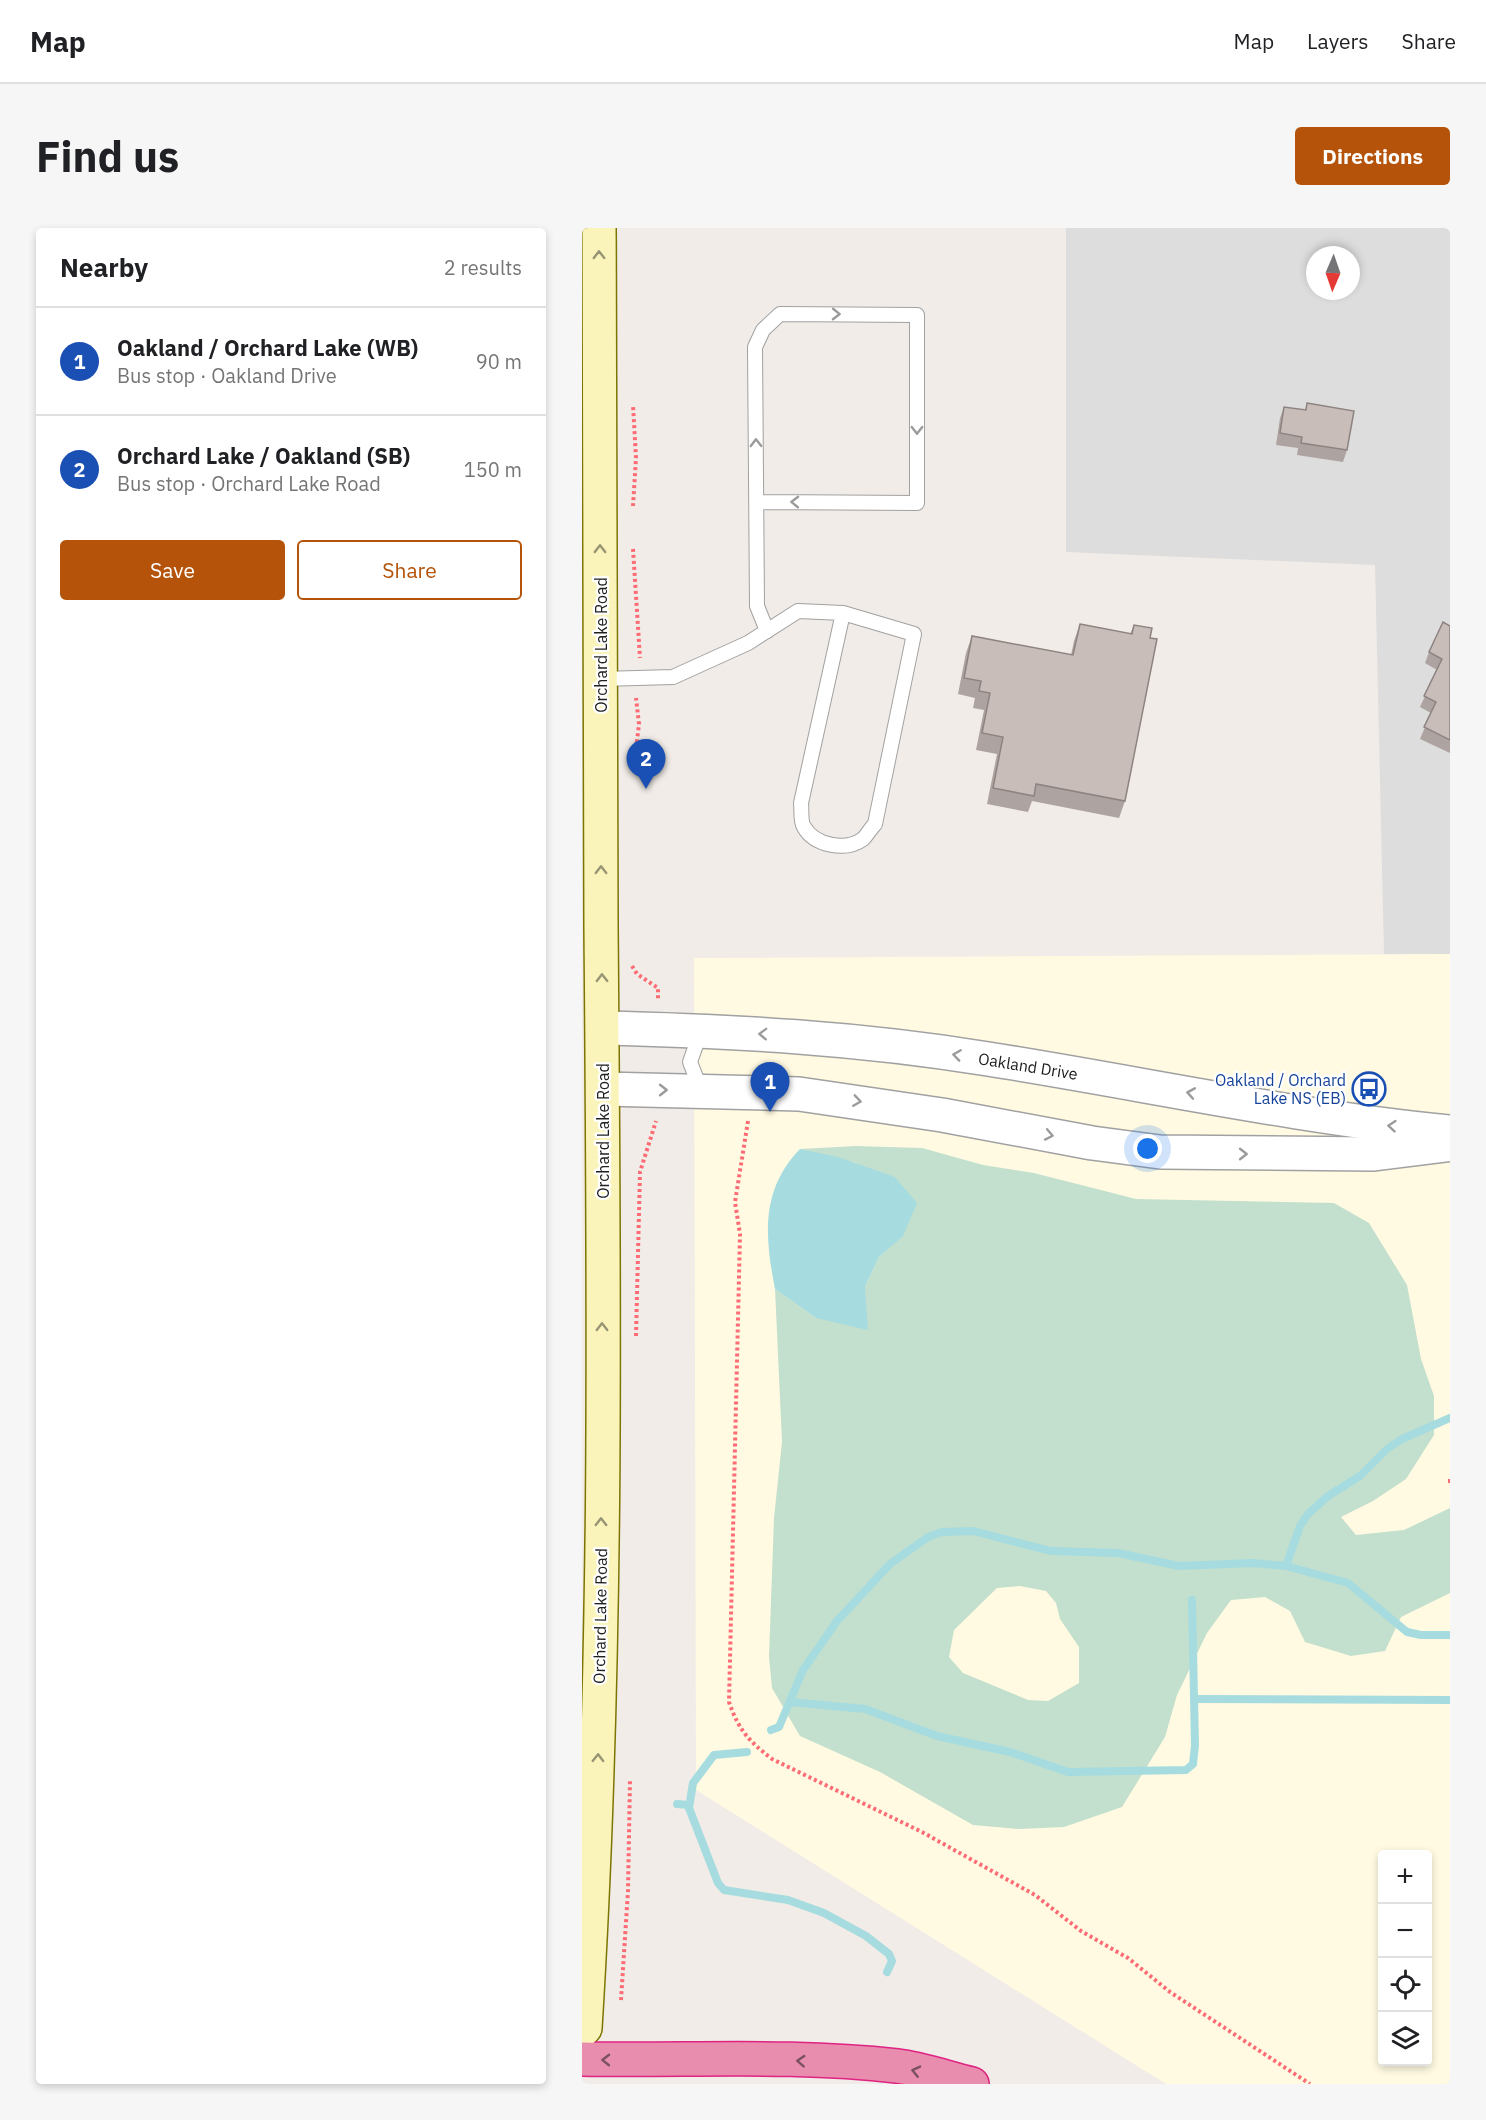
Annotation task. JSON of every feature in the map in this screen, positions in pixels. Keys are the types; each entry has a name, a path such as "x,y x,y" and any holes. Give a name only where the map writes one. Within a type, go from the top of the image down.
{"highway":[{"path":"582,2060 758,2059 869,2064 898,2066 972,2084"}],"main road":[{"name":"Orchard Lake Road","path":"582,2031 585,2028 596,1840 600,1565 593,1088 603,1028 599,228"},
{"path":"582,290 596,306 600,325"},
{"path":"582,1600 600,1565"}],"street":[{"name":"Oakland Drive","path":"603,1028 792,1035 856,1041 986,1059 1382,1125 1450,1132"},
{"path":"593,1088 715,1090 856,1101 1160,1152 1374,1154 1450,1144"}],"lane":[{"path":"756,502 917,503 917,315 780,314 763,330 755,347 756,502 757,606 767,631"},
{"path":"601,679 673,677 705,664 767,631 798,611 843,614 914,634 874,824 862,840 843,845 824,844 802,825 801,803 843,614"},
{"path":"714,1032 697,1042 690,1062 697,1080 715,1090"}],"path":[{"path":"753,1092 735,1202 740,1234 729,1702 736,1724 751,1742 772,1759 922,1832 1035,1894 1081,1930 1128,1958 1170,1992 1310,2084"}],"shaded area":[{"path":"1066,228 1450,228 1450,954 1384,954 1375,565 1066,552"},
{"path":"1450,954 1450,2084 1166,2084 696,1790 694,958"}],"green space":[{"path":"856,1146 922,1148 983,1165 1034,1173 1136,1199 1334,1203 1369,1223 1407,1285 1421,1359 1434,1396 1434,1435 1406,1479 1373,1501 1341,1517 1356,1535 1404,1530 1450,1508 1450,1593 1401,1617 1385,1651 1351,1656 1305,1642 1290,1611 1265,1597 1231,1600 1207,1633 1177,1695 1165,1737 1122,1807 1064,1827 1019,1829 973,1825 880,1772 800,1736 772,1688 769,1657 774,1518 782,1442 775,1289 816,1318 865,1287 879,1257 903,1235 856,1163 800,1149","holes":["1020,1586 1046,1591 1056,1603 1060,1619 1079,1647 1079,1683 1048,1701 1028,1700 963,1673 949,1657 954,1630 997,1588"]}],"water":[{"path":"800,1149 838,1157 895,1177 917,1203 903,1236 879,1257 865,1287 868,1330 816,1318 775,1289 768,1233 772,1198 787,1165"}],"building":[{"path":"1307,403 1354,411 1347,450 1301,443 1302,437 1280,433 1284,407 1306,410"},
{"path":"1443,622 1450,626 1450,740 1424,727 1436,702 1424,696 1442,659 1429,652"},
{"path":"1080,624 1132,634 1134,625 1152,628 1150,638 1157,639 1125,801 1036,784 1034,796 993,788 1003,737 982,733 990,693 979,691 981,681 964,678 972,636 1073,655"}],"waterway":[{"path":"1286,1566 1300,1526 1308,1514 1328,1496 1360,1476 1387,1449 1402,1439 1450,1418"},
{"path":"771,1730 779,1727 803,1670 837,1621 890,1564 928,1537 942,1532 973,1531 1051,1551 1118,1553 1179,1566 1253,1563 1286,1566 1348,1583 1407,1632 1421,1635 1450,1635"},
{"path":"790,1702 865,1709 937,1736 1010,1752 1068,1772 1186,1770 1193,1764 1195,1745 1192,1600"},
{"path":"1194,1699 1450,1700"},
{"path":"747,1752 714,1755 693,1783 689,1808 718,1883 724,1890 788,1900 824,1913 866,1936 889,1954 892,1961 887,1972"},
{"path":"677,1804 689,1805 689,1808"}],"place":[{"name":"Orchard Lake / Oakland (SB)","path":"646,789"},
{"name":"Oakland / Orchard Lake NS (EB)","path":"1369,1089"},
{"name":"Oakland / Orchard Lake (WB)","path":"770,1112"}]}
